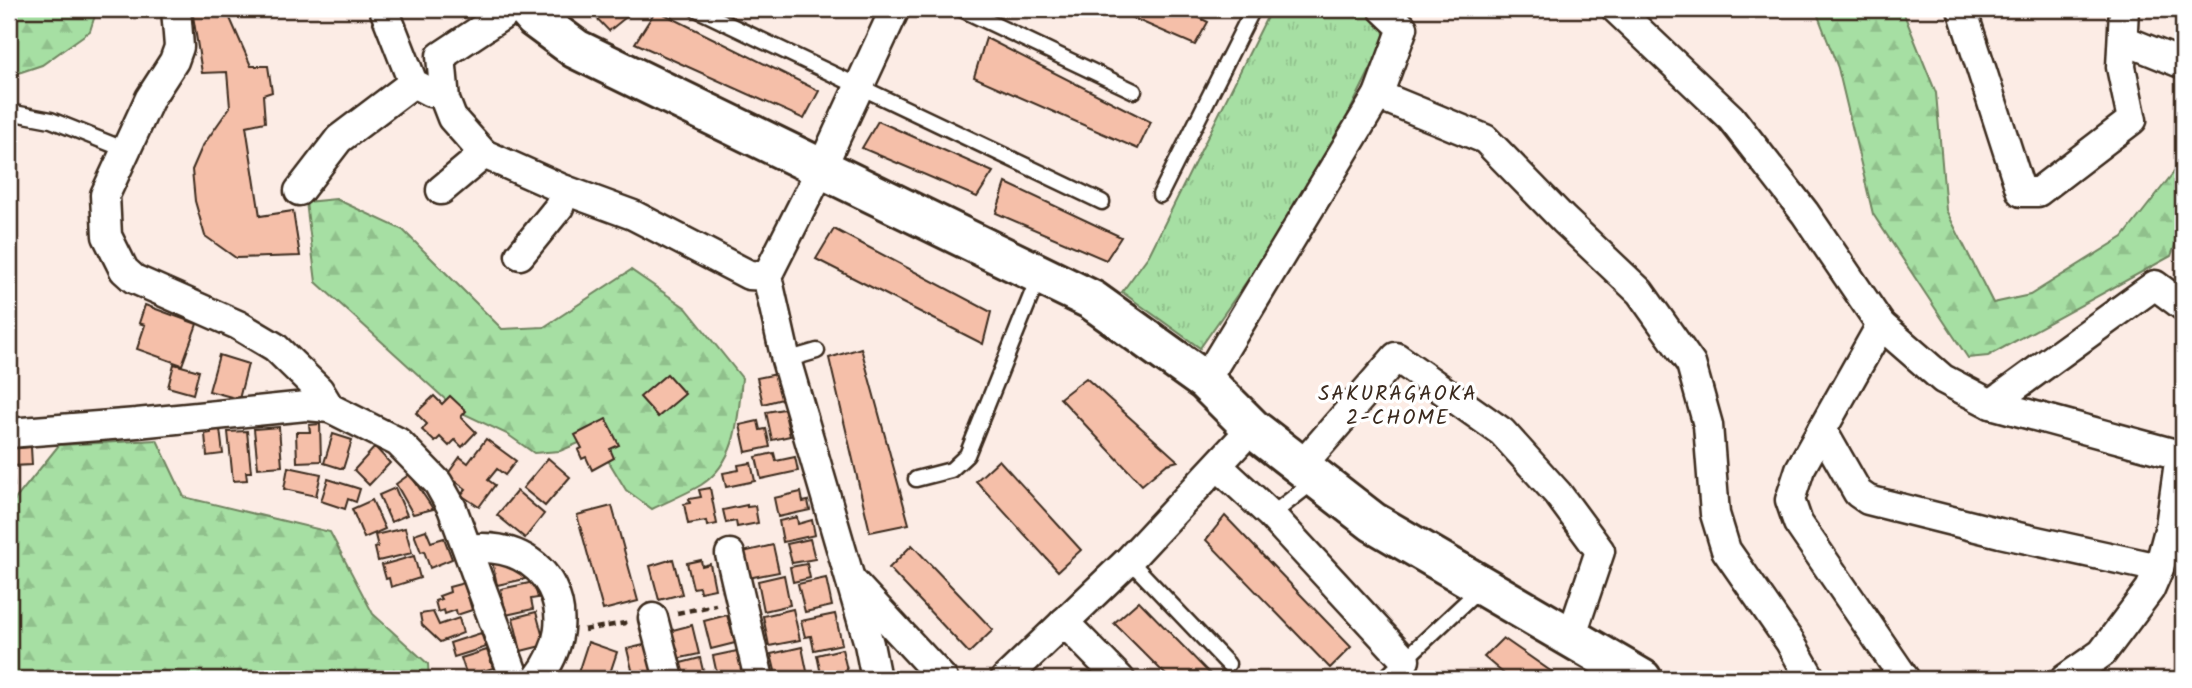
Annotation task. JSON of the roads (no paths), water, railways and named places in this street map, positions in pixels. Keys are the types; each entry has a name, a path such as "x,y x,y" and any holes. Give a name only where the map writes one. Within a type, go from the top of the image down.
{"street":[{"path":"176,9 179,47 174,61 150,98 105,195 107,236 124,270 134,279 238,325 275,347 319,390 330,408"},
{"path":"384,9 412,83 445,100"},
{"path":"512,9 441,56 445,100 452,118 484,154 565,190 633,215 749,275 767,276"},
{"path":"526,9 576,49 1093,300 1205,381 1252,428 1373,522 1571,637 1632,676"},
{"path":"876,679 869,644 847,577 786,360 767,276 821,169 895,9"},
{"path":"1205,381 1378,95 1403,28 1383,9"},
{"path":"1616,9 1731,118 1805,213 1881,325 1943,379 1991,404 2182,455 2170,526 2159,568 2150,589 2102,653 2065,679"},
{"path":"1962,9 2021,192 2038,192 2132,120 2121,67 2124,9"},
{"path":"2124,40 2183,64"},
{"path":"299,191 339,139 412,83"},
{"path":"1378,95 1485,139 1564,220 1640,292 1691,364 1708,425 1715,514 1726,550 1790,642 1811,679"},
{"path":"441,190 484,154"},
{"path":"520,255 559,207 565,190"},
{"path":"1991,404 2155,285 2183,306"},
{"path":"1881,325 1800,469 1790,500 1798,523 1905,679"},
{"path":"1310,472 1396,357 1502,432 1558,494 1600,551 1571,637"},
{"path":"9,433 306,406 330,408 398,442 438,483 452,508 515,679"},
{"path":"1005,679 1129,561 1252,428"},
{"path":"1822,430 1858,493 1868,500 2159,568"},
{"path":"1218,466 1271,516 1405,660"},
{"path":"468,549 488,546 518,554 543,572 554,591 559,614 559,632 551,657 537,679"},
{"path":"730,554 760,679"},
{"path":"847,577 943,679"},
{"path":"653,618 669,679"},
{"path":"1064,622 1120,679"}],"lane":[{"path":"696,9 1102,202"},
{"path":"961,9 1134,91"},
{"path":"1160,195 1253,9"},
{"path":"9,112 51,120 126,150"},
{"path":"916,479 951,470 967,455 1040,275"},
{"path":"786,360 817,351"},
{"path":"1271,516 1310,472"},
{"path":"1129,561 1228,664"},
{"path":"1384,679 1483,586"}],"district":[{"name":"SAKURAGAOKA 2-CHOME","path":"1398,406"}]}
